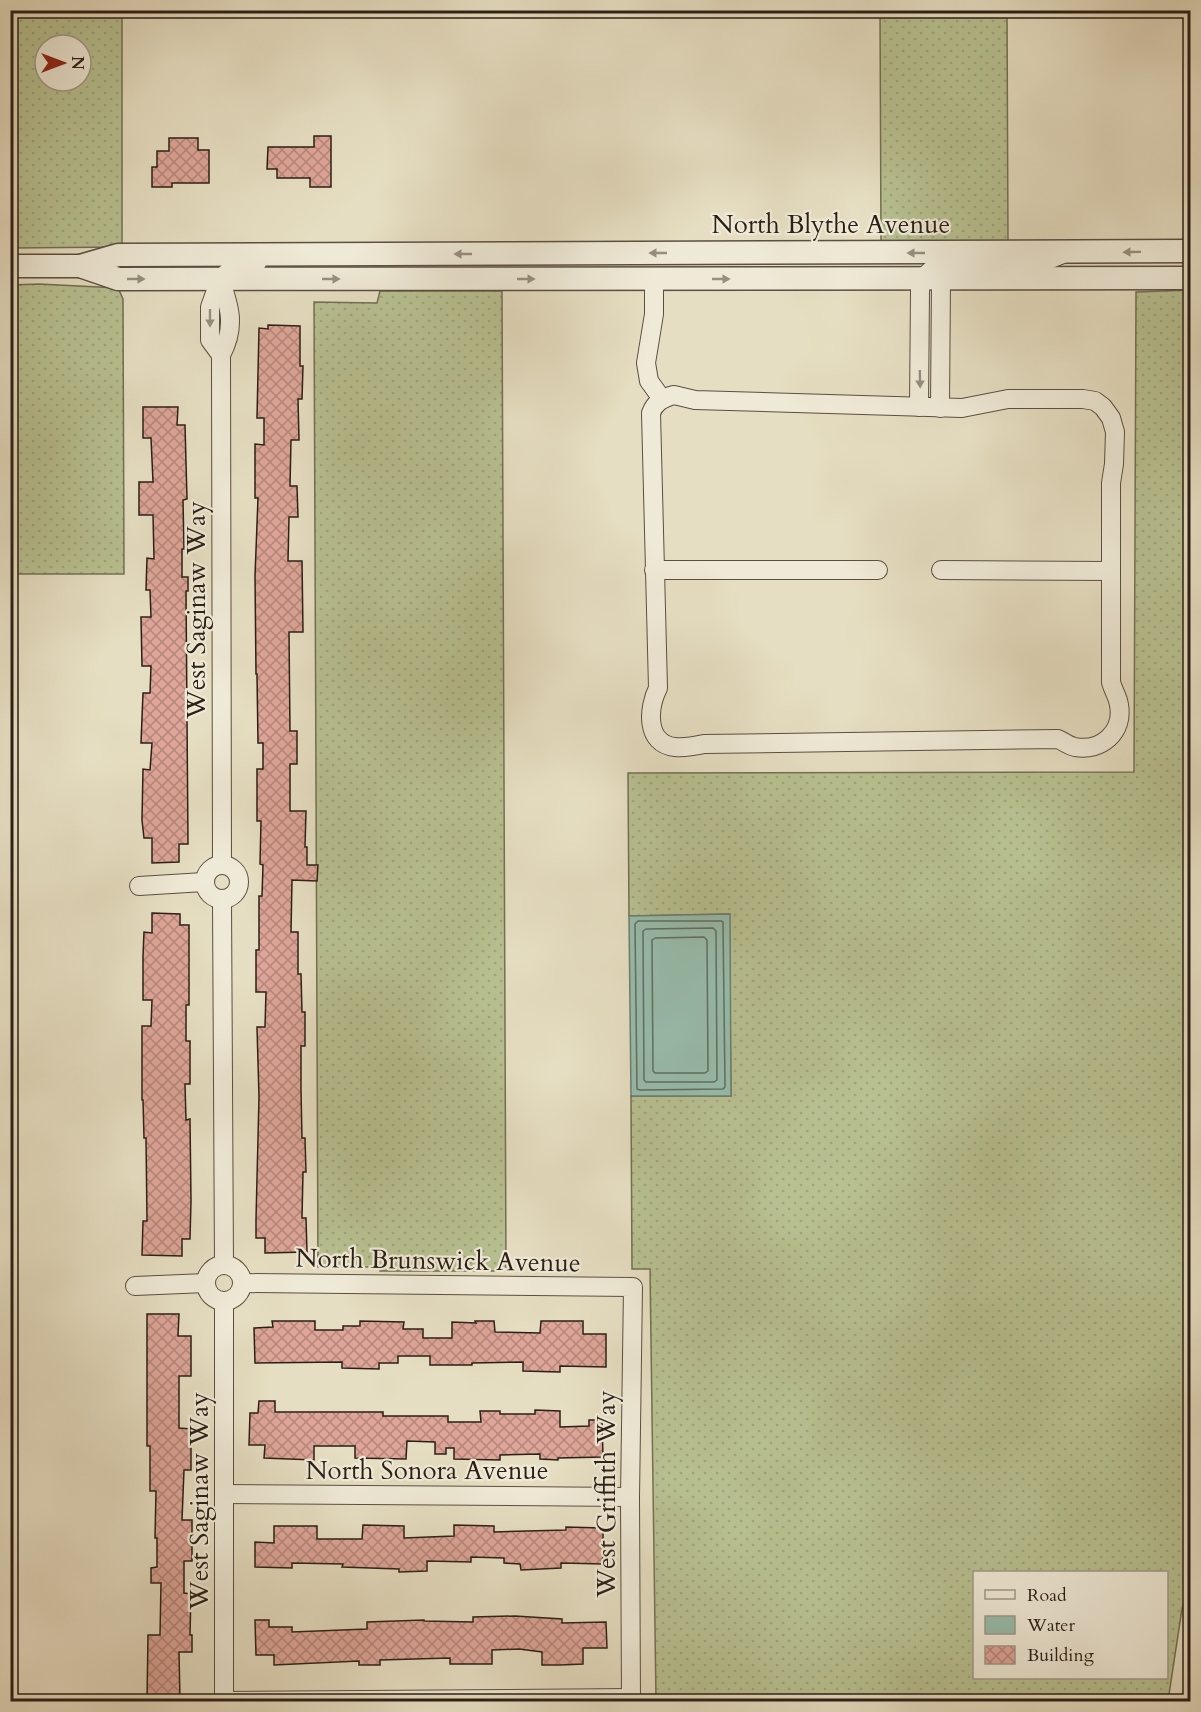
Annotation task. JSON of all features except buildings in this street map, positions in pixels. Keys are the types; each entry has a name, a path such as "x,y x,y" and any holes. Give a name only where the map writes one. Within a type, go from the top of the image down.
{"street":[{"name":"North Blythe Avenue","path":"10,266 80,266 118,255 1191,251"},
{"name":"North Blythe Avenue","path":"931,279 930,269 942,264 1041,263 1067,252"},
{"name":"North Blythe Avenue","path":"220,279 238,263 360,263 376,254"},
{"path":"595,254 595,278"},
{"name":"North Blythe Avenue","path":"80,266 118,279 1191,278"},
{"name":"West Saginaw Way","path":"220,279 230,307 229,339 221,355 222,864"},
{"path":"654,279 654,314 646,363 649,381 662,399"},
{"path":"931,279 940,347 940,408"},
{"path":"919,407 920,290 931,279"},
{"path":"920,348 940,347"},
{"path":"674,395 695,400 940,408 963,408 1008,399 1095,401 1111,418 1116,443 1111,483 1111,682 1119,705 1119,720 1113,735 1102,744 1089,747 1074,747 1058,739 704,744 673,747 660,741 653,733 650,718 658,688 651,413 653,406 662,399 674,395"},
{"path":"654,570 878,570"},
{"path":"941,570 1111,571"},
{"path":"222,864 234,869 240,882 235,895 222,900 209,895 204,882 209,870 222,864"},
{"path":"139,886 204,882"},
{"path":"222,900 225,1265"},
{"path":"225,1265 240,1274 242,1283 240,1292 233,1299 224,1301 215,1299 208,1293 206,1283 208,1274 215,1267 225,1265"},
{"path":"135,1286 206,1283"},
{"name":"North Brunswick Avenue","path":"242,1283 633,1287"},
{"name":"West Griffith Way","path":"631,1700 630,1497 633,1287"},
{"name":"West Saginaw Way","path":"224,1301 224,1701"},
{"name":"North Sonora Avenue","path":"224,1494 630,1497"},
{"path":"224,1701 631,1700"}],"shaded area":[{"path":"880,11 1007,11 1008,243 881,243"},
{"path":"122,16 122,247 11,248 10,17"},
{"path":"39,284 118,288 123,299 124,574 11,574 10,285"},
{"path":"1190,290 1190,1579 1182,1609 1168,1701 656,1701 650,1269 632,1269 631,1096 731,1096 729,914 629,916 628,773 1134,772 1136,292"},
{"path":"380,291 502,291 506,1271 380,1271 380,1267 318,1267 314,302 377,303"}],"water":[{"path":"730,914 731,1096 631,1096 629,916"}]}
